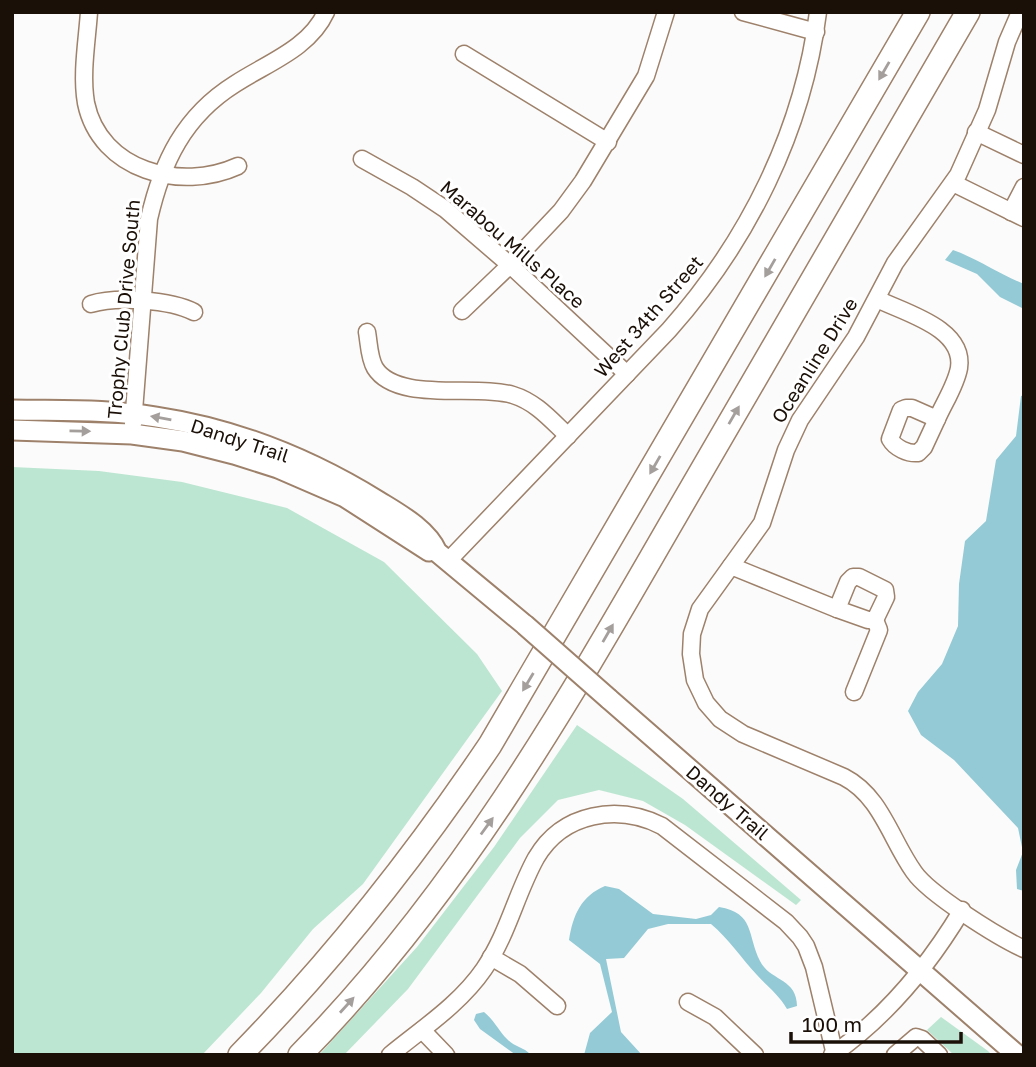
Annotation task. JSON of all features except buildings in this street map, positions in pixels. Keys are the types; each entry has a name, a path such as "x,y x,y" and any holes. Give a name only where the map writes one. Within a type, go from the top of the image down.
{"highway":[{"path":"240,1055 320,969 386,890 440,819 490,745 918,12"},
{"path":"300,1055 351,1000 405,935 485,830 521,776 590,663 968,12"}],"main road":[{"name":"Dandy Trail","path":"12,410 133,424 278,468 345,497 425,551 442,557 524,625 1017,1055"},
{"name":"Dandy Trail","path":"12,430 133,424"}],"street":[{"path":"89,12 84,86 86,104 100,137 135,167 161,175 206,176 237,166"},
{"name":"Trophy Club Drive South","path":"133,424 149,219 161,175 175,145 201,112 234,84 303,42 321,22 326,12"},
{"path":"462,311 561,211 608,142 650,67 666,12"},
{"path":"743,12 816,32"},
{"name":"West 34th Street","path":"442,557 568,436 627,374 698,296 730,250 756,206 793,119 816,32 818,12"},
{"name":"Oceanline Drive","path":"1020,12 1007,42 987,110 953,184 901,254 856,337 800,420 786,450 762,523 700,609 692,634 692,670 706,703 720,719 743,734 844,777 860,787 875,804 918,877 932,890 1024,949"},
{"path":"464,54 608,142"},
{"path":"976,132 1024,155"},
{"name":"Marabou Mills Place","path":"362,159 445,209 510,265 627,374"},
{"path":"953,184 1018,215 1024,187"},
{"path":"877,299 942,330 956,346 958,373 937,419"},
{"path":"91,304 112,300 144,302 177,305 194,312"},
{"path":"367,332 372,361 380,374 391,383 407,388 513,395 537,407 568,436"},
{"path":"731,566 838,609 875,620"},
{"path":"838,609 850,579 859,577 885,590 886,597 875,620 879,630 854,692"},
{"path":"390,1055 463,994 491,957 509,925 535,859 555,835 582,819 622,813 662,826 790,925 811,955 834,1054 876,1018 920,970 962,910"},
{"path":"491,957 520,974 557,1006"},
{"path":"688,1002 715,1017 755,1055"},
{"path":"422,1030 446,1055"},
{"path":"895,1055 916,1037 922,1039 939,1055"}],"green space":[{"path":"12,467 99,471 182,482 287,508 384,562 477,654 502,691 363,884 313,929 261,993 202,1055 12,1055"},
{"path":"577,725 683,799 801,900 796,905 685,825 643,801 599,790 558,800 520,838 408,989 344,1055 319,1055 417,947 494,847"},
{"path":"941,1017 992,1055 954,1055 927,1030"}],"water":[{"path":"953,250 1024,284 1024,309 1000,297 977,274 945,260"},
{"path":"1024,395 1024,891 1017,889 1016,870 1023,852 1018,828 954,760 921,735 908,711 918,692 942,664 958,626 959,584 965,541 986,521 996,460 1016,436 1021,396"},
{"path":"605,886 619,889 653,914 696,919 711,915 719,907 739,914 748,926 764,968 793,990 797,1006 787,1009 711,924 668,924 648,929 624,958 606,959 621,1032 642,1055 584,1055 590,1033 612,1012 600,964 569,940 573,922 584,901"},
{"path":"484,1012 510,1042 531,1055 516,1055 480,1029 474,1020 476,1014"}]}
